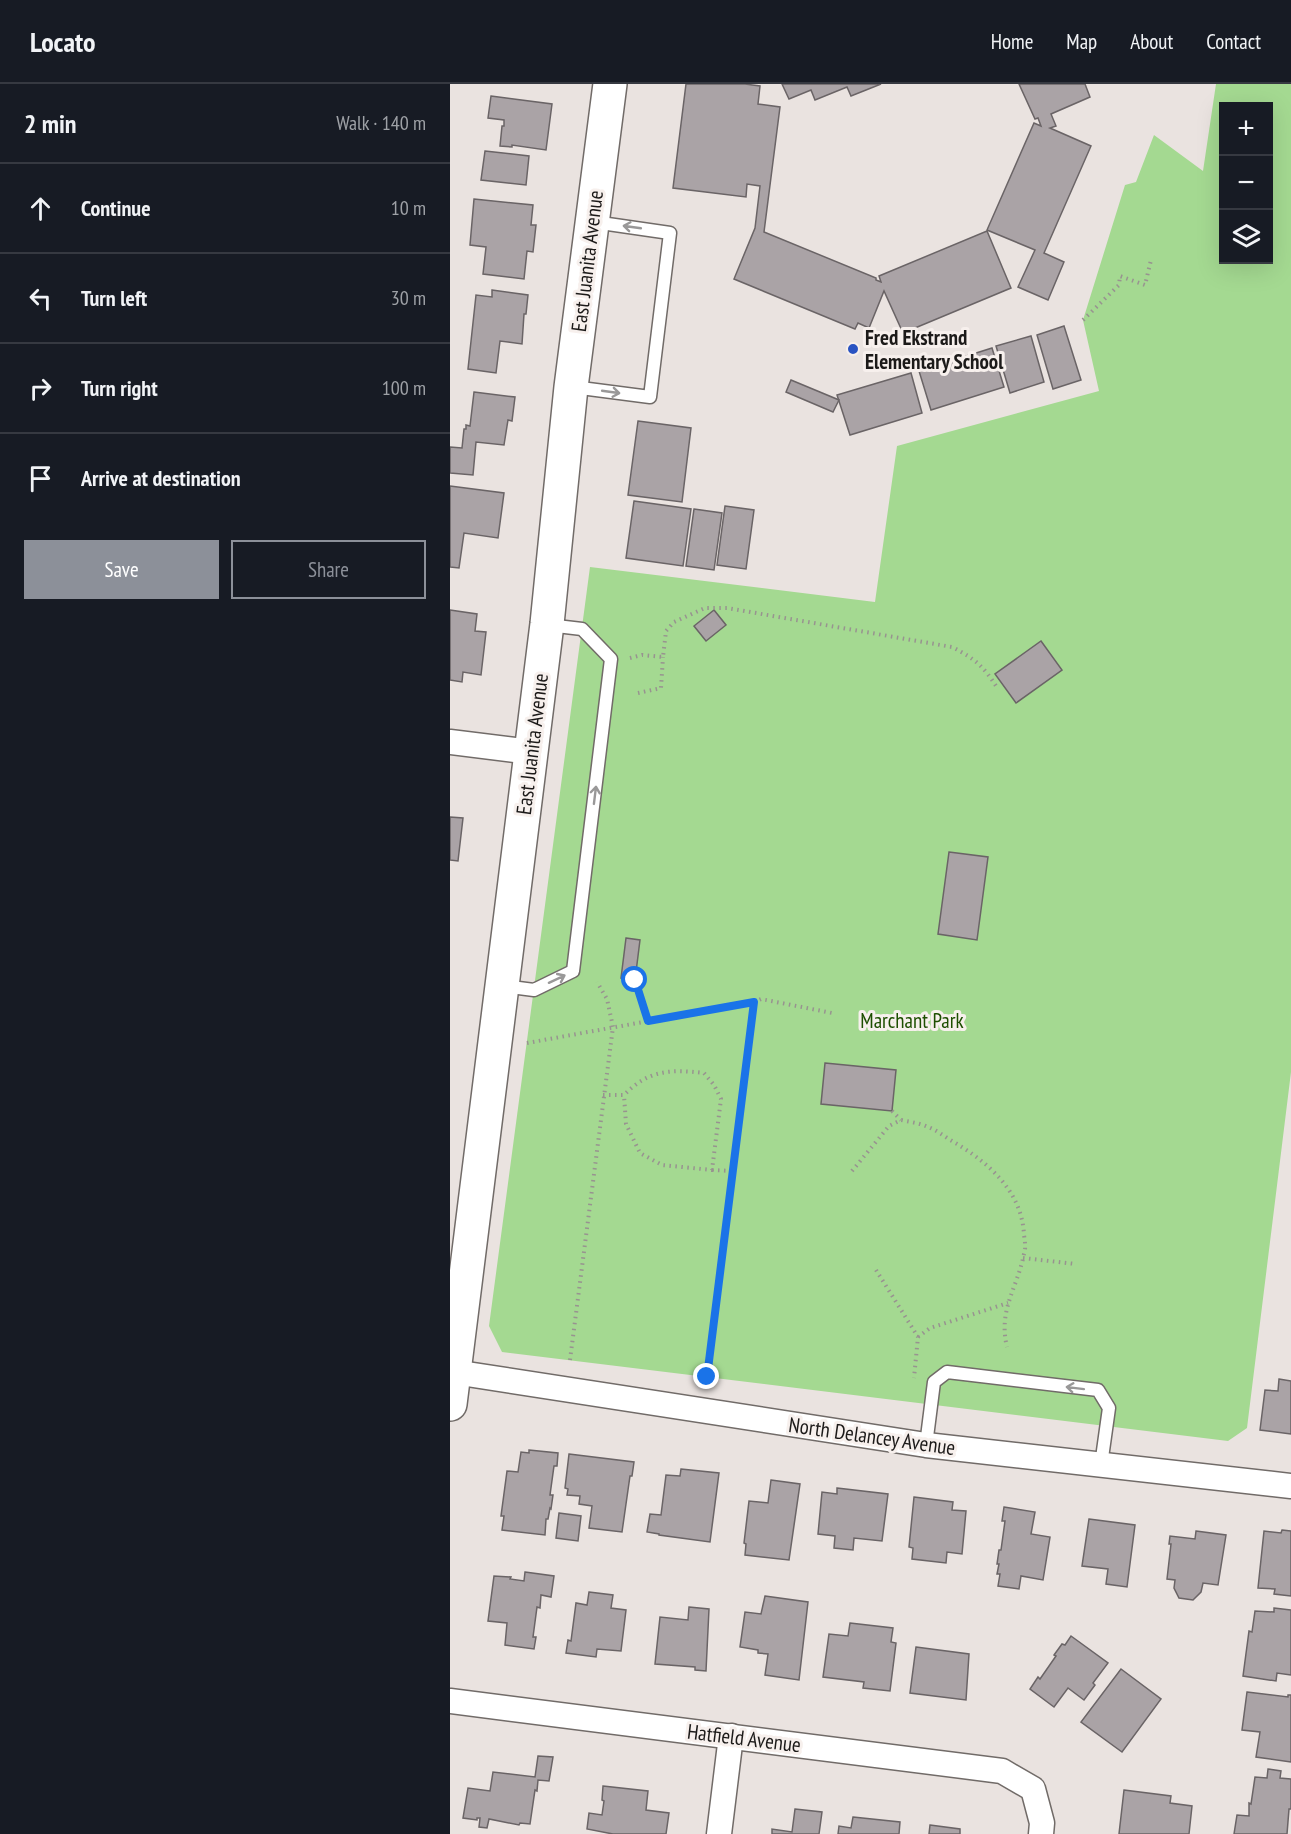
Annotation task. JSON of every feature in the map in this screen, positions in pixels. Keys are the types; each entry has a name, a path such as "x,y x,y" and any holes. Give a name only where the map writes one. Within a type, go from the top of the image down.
{"street":[{"name":"East Juanita Avenue","path":"450,1404 547,624 571,387 610,84"},
{"path":"450,742 531,752"},
{"name":"North Delancey Avenue","path":"454,1372 926,1445 1291,1486"},
{"name":"Hatfield Avenue","path":"450,1701 1002,1771 1032,1789 1042,1823 1041,1834"},
{"path":"719,1834 731,1736"}],"lane":[{"path":"571,387 650,397 670,233 592,222"},
{"path":"501,986 534,990 573,971 611,659 582,629 547,624"},
{"path":"926,1445 934,1382 947,1372 1098,1390 1108,1408 1101,1465"}],"path":[{"path":"1083,320 1119,285 1120,276 1145,285 1151,260"},
{"path":"638,693 662,688 666,631 674,622 705,608 727,608 952,647 965,653 984,669 998,689"},
{"path":"628,658 642,655 663,657"},
{"path":"635,980 648,1021"},
{"path":"570,1360 613,1027 607,999 597,982"},
{"path":"527,1043 761,999 832,1013"},
{"path":"707,1377 754,1002"},
{"path":"603,1095 624,1095 637,1082 651,1075 681,1070 704,1073 721,1098 712,1170"},
{"path":"624,1095 626,1124 640,1153 662,1165 732,1171"},
{"path":"892,1111 901,1120 928,1127 971,1152 999,1176 1015,1197 1024,1222 1025,1250 1020,1274 1008,1303 1004,1326 1007,1347"},
{"path":"852,1171 889,1126 901,1120"},
{"path":"1023,1258 1076,1264"},
{"path":"876,1270 918,1337 913,1380"},
{"path":"918,1337 930,1328 1008,1303"}],"green space":[{"name":"Marchant Park","path":"1216,84 1291,84 1291,1072 1247,1428 1228,1441 502,1352 489,1326 590,567 875,602 897,446 1099,391 1083,320 1125,185 1136,182 1154,135 1203,171"}],"building":[{"path":"686,84 760,86 758,104 780,107 764,232 881,282 879,276 987,231 1011,288 903,333 884,291 869,328 858,323 855,329 734,279 755,228 760,186 747,184 746,197 673,188"},
{"path":"782,84 881,84 851,96 847,87 815,100 811,90 789,99"},
{"path":"1019,84 1085,84 1090,97 1051,114 1056,126 1050,128 1091,146 1044,253 1064,262 1048,300 1018,287 1035,250 987,230 1034,123 1041,126 1038,118 1035,119"},
{"path":"491,96 552,104 546,150 512,145 512,147 500,146 504,120 488,118"},
{"path":"485,151 529,156 526,185 481,180"},
{"path":"474,199 533,205 531,225 536,225 533,252 527,251 524,279 483,274 486,247 470,245"},
{"path":"492,290 528,295 522,344 500,341 496,373 468,369 476,295 492,297"},
{"path":"1064,326 1081,380 1053,389 1037,335"},
{"path":"1031,336 1044,382 1010,393 996,346"},
{"path":"992,348 1004,387 931,410 919,371"},
{"path":"911,373 922,413 850,435 837,395"},
{"path":"791,380 839,400 833,412 786,392"},
{"path":"474,392 515,397 512,421 508,420 504,445 476,442 473,475 450,473 450,447 462,448 464,429 466,425 470,426"},
{"path":"638,421 691,428 682,502 628,495"},
{"path":"450,486 504,493 498,538 464,533 459,568 450,567"},
{"path":"634,501 691,509 683,566 626,558"},
{"path":"725,506 754,510 746,569 717,565"},
{"path":"694,509 722,513 714,570 686,566"},
{"path":"450,610 477,614 475,631 486,632 481,675 463,672 462,682 450,680"},
{"path":"714,610 726,625 706,641 694,626"},
{"path":"1041,641 1062,670 1016,703 995,674"},
{"path":"450,817 463,818 458,861 450,860"},
{"path":"949,852 988,857 977,940 938,934"},
{"path":"626,938 640,940 635,980 621,978"},
{"path":"825,1063 896,1070 892,1111 821,1104"},
{"path":"1279,1379 1291,1381 1291,1434 1260,1430 1265,1390 1278,1391"},
{"path":"529,1450 558,1453 557,1466 554,1466 550,1495 553,1495 551,1509 546,1519 545,1535 502,1530 504,1516 501,1516 507,1471 518,1472 521,1452 529,1453"},
{"path":"569,1454 634,1462 622,1532 589,1528 592,1506 579,1504 580,1496 567,1495 568,1489 565,1488"},
{"path":"681,1469 719,1473 710,1542 647,1532 650,1514 661,1515 666,1475 680,1476"},
{"path":"771,1480 800,1484 789,1560 745,1555 746,1544 744,1543 749,1501 768,1503"},
{"path":"837,1488 888,1494 882,1541 854,1538 853,1550 834,1548 835,1536 818,1534 822,1492 837,1494"},
{"path":"914,1497 953,1502 952,1510 966,1511 962,1554 947,1552 946,1563 912,1559 913,1548 909,1547"},
{"path":"1004,1507 1035,1512 1031,1534 1050,1537 1043,1580 1021,1576 1019,1589 998,1586 1000,1574 997,1574 999,1564 997,1564 1005,1521 1002,1521"},
{"path":"559,1513 581,1516 578,1541 556,1538"},
{"path":"1089,1519 1135,1525 1127,1587 1106,1584 1108,1569 1082,1566"},
{"path":"1282,1530 1291,1531 1291,1596 1274,1594 1275,1589 1258,1588 1264,1531 1281,1533"},
{"path":"1196,1531 1226,1535 1218,1585 1203,1583 1201,1592 1193,1600 1179,1598 1174,1588 1175,1580 1167,1579 1170,1536 1195,1539"},
{"path":"525,1572 554,1576 551,1597 541,1595 540,1608 537,1607 533,1637 536,1637 534,1649 505,1645 507,1623 488,1621 494,1576 511,1577 510,1579 524,1581"},
{"path":"589,1592 613,1595 611,1608 626,1610 621,1651 597,1649 596,1657 566,1653 568,1640 571,1641 576,1603 587,1605"},
{"path":"765,1596 808,1602 799,1680 765,1675 768,1654 740,1647 745,1612 761,1614"},
{"path":"689,1607 709,1609 706,1671 695,1670 695,1667 655,1664 660,1617 688,1620"},
{"path":"1274,1608 1291,1610 1291,1675 1277,1673 1276,1681 1243,1676 1249,1631 1252,1632 1255,1611 1274,1612"},
{"path":"850,1623 893,1628 891,1642 896,1643 890,1691 863,1688 864,1682 823,1677 829,1634 848,1636"},
{"path":"1071,1636 1108,1663 1084,1700 1068,1688 1054,1707 1030,1689 1038,1677 1040,1679 1062,1644 1065,1645"},
{"path":"916,1647 969,1654 966,1700 910,1693"},
{"path":"1121,1669 1161,1699 1122,1752 1081,1722"},
{"path":"1247,1692 1288,1697 1291,1695 1291,1762 1256,1757 1260,1732 1242,1730"},
{"path":"538,1756 553,1757 549,1781 538,1780 530,1824 520,1823 519,1825 489,1819 487,1828 479,1827 480,1818 477,1820 463,1818 468,1788 490,1791 493,1772 535,1777"},
{"path":"1268,1769 1281,1771 1280,1778 1291,1779 1291,1809 1289,1809 1287,1834 1234,1834 1237,1815 1249,1816 1249,1803 1251,1804 1255,1777 1267,1778"},
{"path":"603,1786 648,1791 646,1810 669,1813 666,1834 613,1834 587,1829 589,1813 602,1815"},
{"path":"1124,1790 1171,1796 1170,1803 1192,1806 1189,1834 1119,1834"},
{"path":"795,1809 822,1812 819,1834 772,1834 772,1829 792,1832"},
{"path":"853,1817 900,1822 899,1834 838,1834 839,1826 851,1828"},
{"path":"930,1825 960,1829 960,1834 929,1834"}],"place":[{"name":"Fred Ekstrand Elementary School","path":"853,349"}],"route":[{"path":"635,980 648,1021 754,1002 707,1377"}]}
